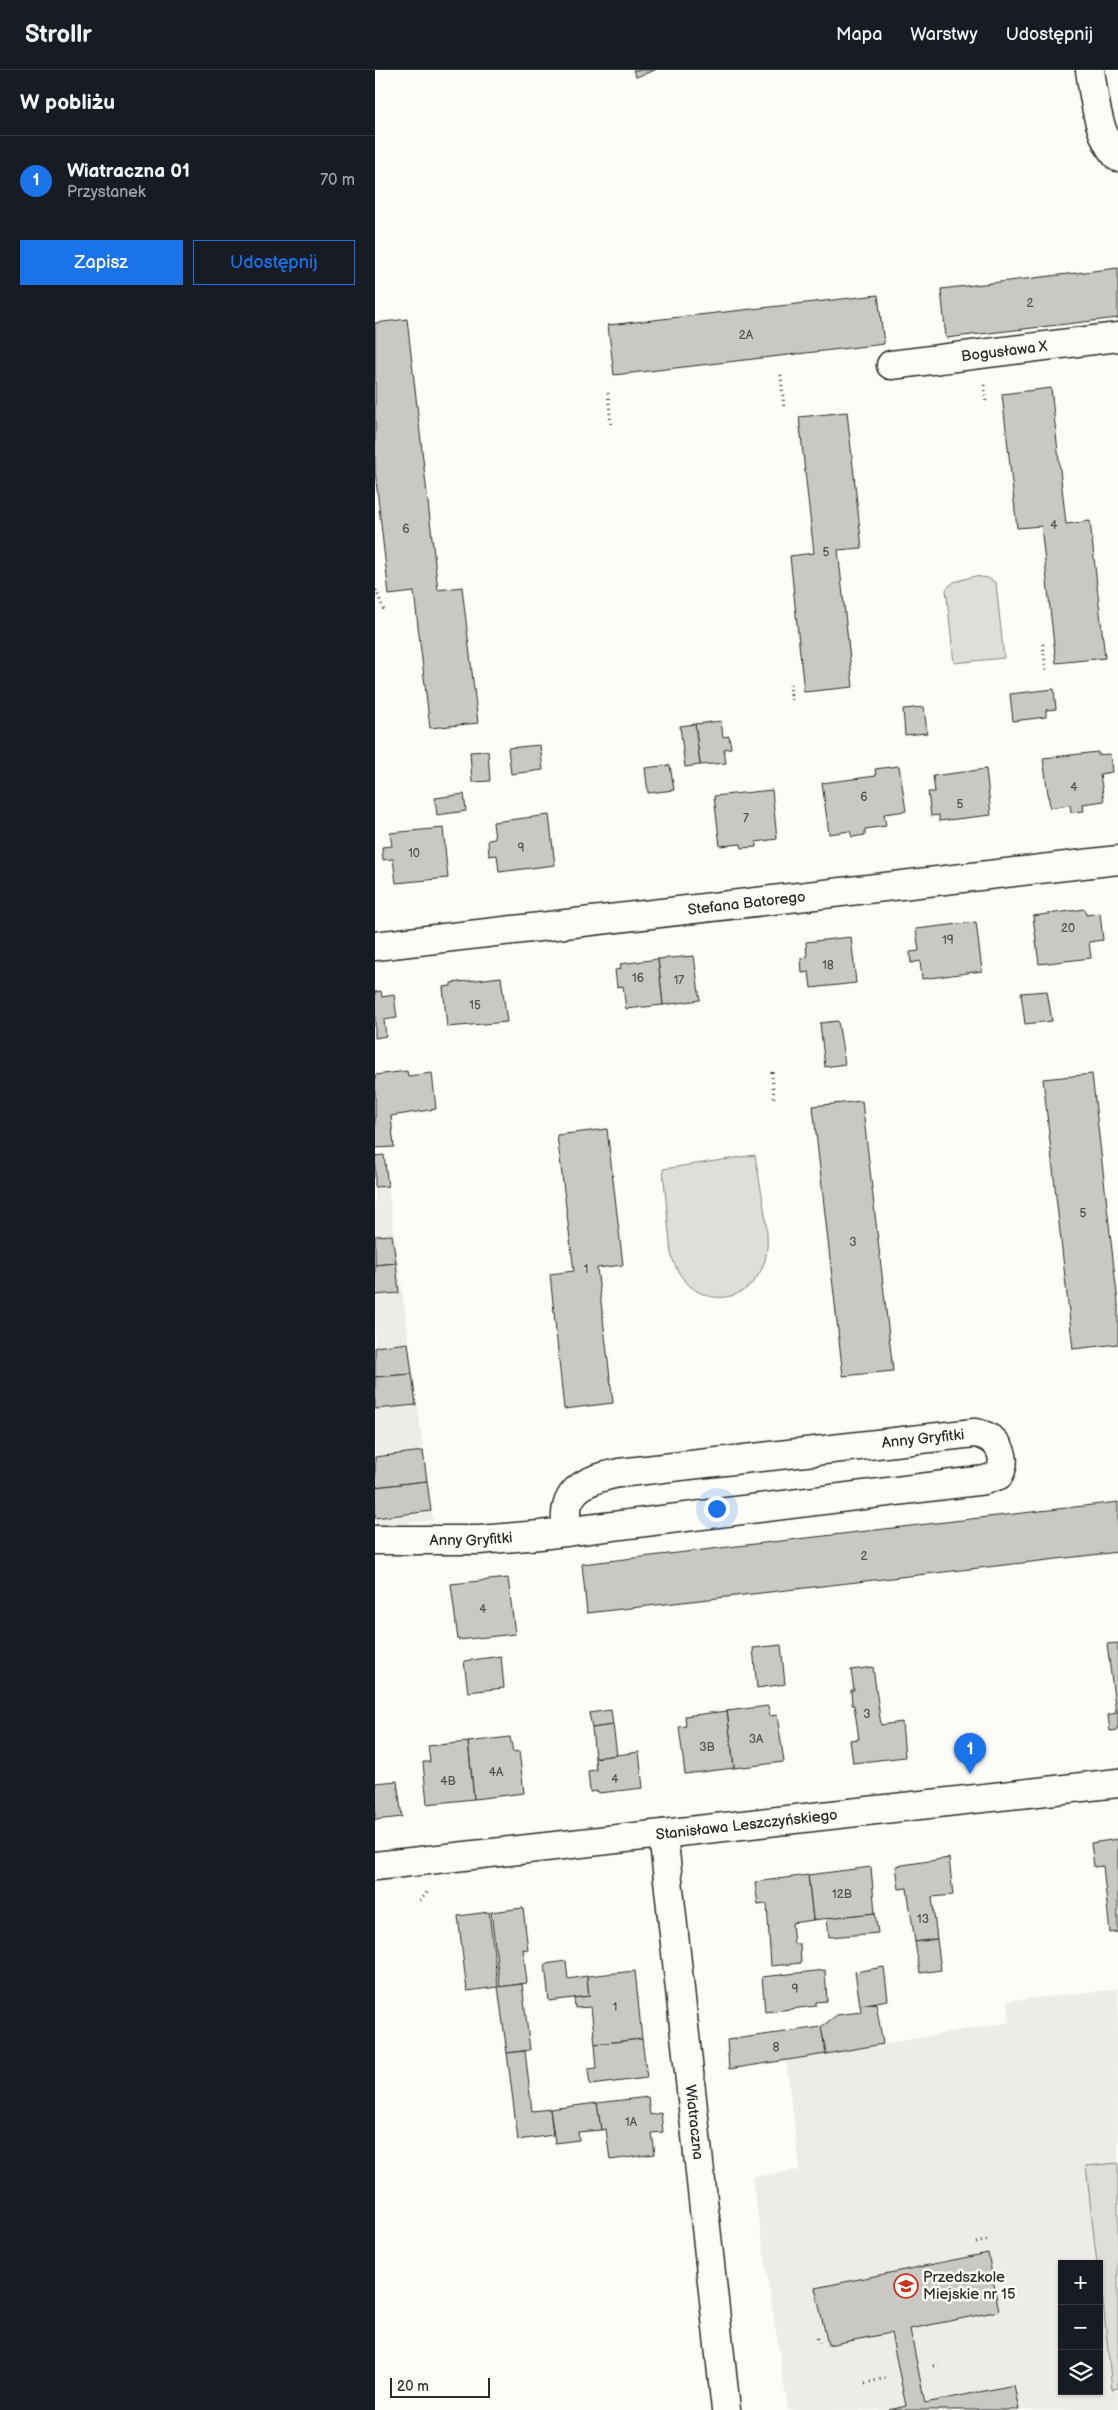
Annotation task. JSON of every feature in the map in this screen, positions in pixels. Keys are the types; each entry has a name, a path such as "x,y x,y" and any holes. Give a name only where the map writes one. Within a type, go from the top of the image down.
{"street":[{"path":"1090,70 1098,116 1111,151 1118,157"},
{"name":"Bogusława X","path":"891,365 1118,337"},
{"name":"Stefana Batorego","path":"375,946 1118,860"},
{"name":"Anny Gryfitki","path":"375,1540 479,1540 567,1532 985,1480 999,1475 1003,1459 1000,1447 994,1440 983,1434 974,1433 619,1473 596,1478 582,1486 571,1496 564,1515 567,1532"},
{"name":"Stanisława Leszczyńskiego","path":"375,1866 1118,1783"},
{"name":"Wiatraczna","path":"663,1834 726,2410"}],"path":[{"path":"781,376 784,408"},
{"path":"984,386 986,401"},
{"path":"608,393 611,425"},
{"path":"376,590 385,613"},
{"path":"1043,644 1046,672"},
{"path":"790,684 792,701"},
{"path":"772,1072 774,1099"},
{"path":"976,2243 989,2240"},
{"path":"817,2338 819,2343"},
{"path":"865,2383 886,2378"}],"shaded area":[{"path":"975,576 988,578 996,583 1004,658 954,663 946,589 954,582"},
{"path":"384,1155 433,1520 375,1527 375,1156"},
{"path":"755,1155 767,1228 767,1249 762,1268 753,1282 741,1292 727,1297 712,1297 697,1291 684,1280 674,1263 670,1248 663,1169"},
{"name":"Przedszkole Miejskie nr 15","path":"1118,1989 1118,2410 788,2410 752,2177 800,2170 786,2061 1010,2022 1008,2001"},
{"path":"1118,2163 1118,2388 1112,2389 1103,2302 1103,2260 1097,2260 1086,2166"}],"building":[{"path":"633,70 655,70 636,77"},
{"path":"1118,268 1118,318 946,338 941,289"},
{"path":"878,295 884,344 614,375 608,325"},
{"path":"407,319 438,590 462,587 478,723 430,728 414,592 389,595 375,471 375,323"},
{"path":"1051,388 1066,524 1090,521 1105,658 1056,663 1041,526 1017,528 1002,394"},
{"path":"847,412 862,548 838,550 853,687 804,692 790,556 814,553 799,417"},
{"path":"1054,689 1056,709 1046,710 1046,717 1013,721 1010,694"},
{"path":"924,707 927,733 905,735 903,709"},
{"path":"721,721 723,737 729,736 731,748 724,749 726,763 700,765 695,724"},
{"path":"695,724 700,765 685,767 680,726"},
{"path":"540,745 543,770 511,774 508,748"},
{"path":"488,751 490,781 472,782 470,752"},
{"path":"1098,752 1098,755 1110,754 1112,772 1100,774 1104,801 1083,804 1084,811 1071,812 1070,805 1050,808 1043,758"},
{"path":"670,765 674,790 648,793 645,768"},
{"path":"899,766 906,811 884,814 886,826 865,829 865,835 852,837 850,831 829,834 822,783 876,776 875,769"},
{"path":"986,769 991,815 939,821 939,815 931,816 928,792 935,792 933,776"},
{"path":"772,790 777,839 756,842 756,847 742,848 741,844 720,846 714,796"},
{"path":"464,794 466,811 437,815 435,798"},
{"path":"549,815 555,865 499,872 497,855 489,856 488,840 495,839 493,822"},
{"path":"443,828 448,878 396,883 393,859 383,860 382,847 392,846 390,833"},
{"path":"1085,909 1086,915 1100,913 1103,940 1089,942 1091,958 1039,964 1033,916"},
{"path":"976,922 982,971 922,979 920,961 911,963 910,952 919,951 916,929"},
{"path":"851,937 856,983 811,988 809,972 802,973 801,958 807,957 806,942"},
{"path":"694,956 700,1000 663,1005 658,959"},
{"path":"658,959 663,1005 626,1009 623,986 617,987 615,970 621,969 620,964"},
{"path":"501,977 507,1022 447,1027 443,987 451,986 451,983"},
{"path":"381,991 382,997 394,995 397,1018 384,1020 386,1036 375,1038 375,992"},
{"path":"1047,991 1052,1021 1025,1024 1021,993"},
{"path":"838,1021 845,1064 825,1067 820,1023"},
{"path":"407,1071 408,1076 432,1073 436,1109 391,1116 394,1147 375,1148 375,1075"},
{"path":"1092,1074 1118,1303 1118,1344 1073,1349 1043,1079"},
{"path":"862,1101 893,1371 843,1376 813,1106"},
{"path":"607,1129 623,1265 597,1268 613,1403 564,1409 550,1274 574,1271 557,1135"},
{"path":"384,1155 388,1186 375,1187 375,1156"},
{"path":"392,1235 396,1263 375,1265 375,1236"},
{"path":"396,1263 399,1293 375,1295 375,1265"},
{"path":"408,1343 412,1374 375,1377 375,1347"},
{"path":"412,1374 416,1405 375,1409 375,1377"},
{"path":"423,1451 427,1481 375,1487 375,1457"},
{"path":"427,1481 431,1511 375,1518 375,1487"},
{"path":"1118,1502 1118,1552 587,1613 582,1564"},
{"path":"508,1578 515,1634 458,1640 451,1584"},
{"path":"1118,1643 1118,1730 1110,1731 1108,1715 1116,1713 1107,1644"},
{"path":"781,1645 785,1684 757,1688 753,1648"},
{"path":"501,1656 504,1688 468,1692 464,1661"},
{"path":"873,1667 881,1725 902,1722 905,1757 853,1763 850,1740 859,1739 854,1705 852,1705 851,1690 854,1690 851,1670"},
{"path":"768,1706 770,1716 777,1715 784,1762 734,1768 727,1711"},
{"path":"611,1710 613,1725 592,1728 589,1713"},
{"path":"727,1711 734,1768 685,1774 679,1727 686,1726 685,1716"},
{"path":"613,1725 617,1755 595,1758 592,1728"},
{"path":"510,1737 513,1752 519,1751 524,1793 474,1799 468,1742"},
{"path":"468,1742 474,1799 427,1804 423,1762 430,1762 428,1746"},
{"path":"639,1752 643,1788 599,1793 598,1791 590,1792 588,1771 596,1770 595,1758"},
{"path":"397,1781 402,1817 375,1820 375,1783"},
{"path":"1118,1839 1118,1932 1110,1933 1103,1866 1094,1867 1091,1843"},
{"path":"949,1858 953,1895 932,1897 937,1939 915,1942 907,1888 899,1889 896,1866"},
{"path":"871,1867 875,1913 813,1920 808,1875"},
{"path":"808,1875 813,1920 792,1923 794,1944 800,1944 801,1963 771,1966 767,1904 758,1905 755,1882"},
{"path":"523,1908 528,1950 523,1949 527,1983 500,1987 491,1912"},
{"path":"489,1912 498,1987 467,1991 458,1916"},
{"path":"875,1913 878,1933 829,1937 827,1918"},
{"path":"937,1939 941,1970 920,1973 915,1942"},
{"path":"566,1961 568,1979 587,1976 589,1996 549,2001 545,1964"},
{"path":"884,1967 888,2000 860,2005 855,1972"},
{"path":"825,1970 827,2001 816,2002 816,2006 765,2012 762,1977"},
{"path":"635,1971 642,2039 595,2044 591,2007 575,2008 574,1998 589,1996 587,1976"},
{"path":"522,1984 530,2050 507,2053 498,1987"},
{"path":"876,2003 883,2044 826,2054 821,2027 837,2015 861,2012 860,2005"},
{"path":"821,2027 826,2054 729,2069 727,2040"},
{"path":"642,2039 647,2078 590,2085 588,2069 597,2068 595,2044"},
{"path":"525,2051 532,2111 550,2109 553,2135 518,2140 507,2053"},
{"path":"648,2097 650,2115 661,2113 663,2132 652,2133 655,2154 610,2160 606,2129 601,2130 597,2103"},
{"path":"597,2103 601,2130 578,2132 579,2140 555,2143 550,2109"},
{"name":"Przedszkole Miejskie nr 15","path":"988,2253 999,2311 910,2329 925,2403 1014,2385 1019,2410 889,2410 906,2406 891,2333 828,2345 815,2288"}],"place":[{"name":"Wiatraczna 01","path":"970,1774"},
{"name":"Przedszkole Miejskie nr 15","path":"906,2286"}]}
